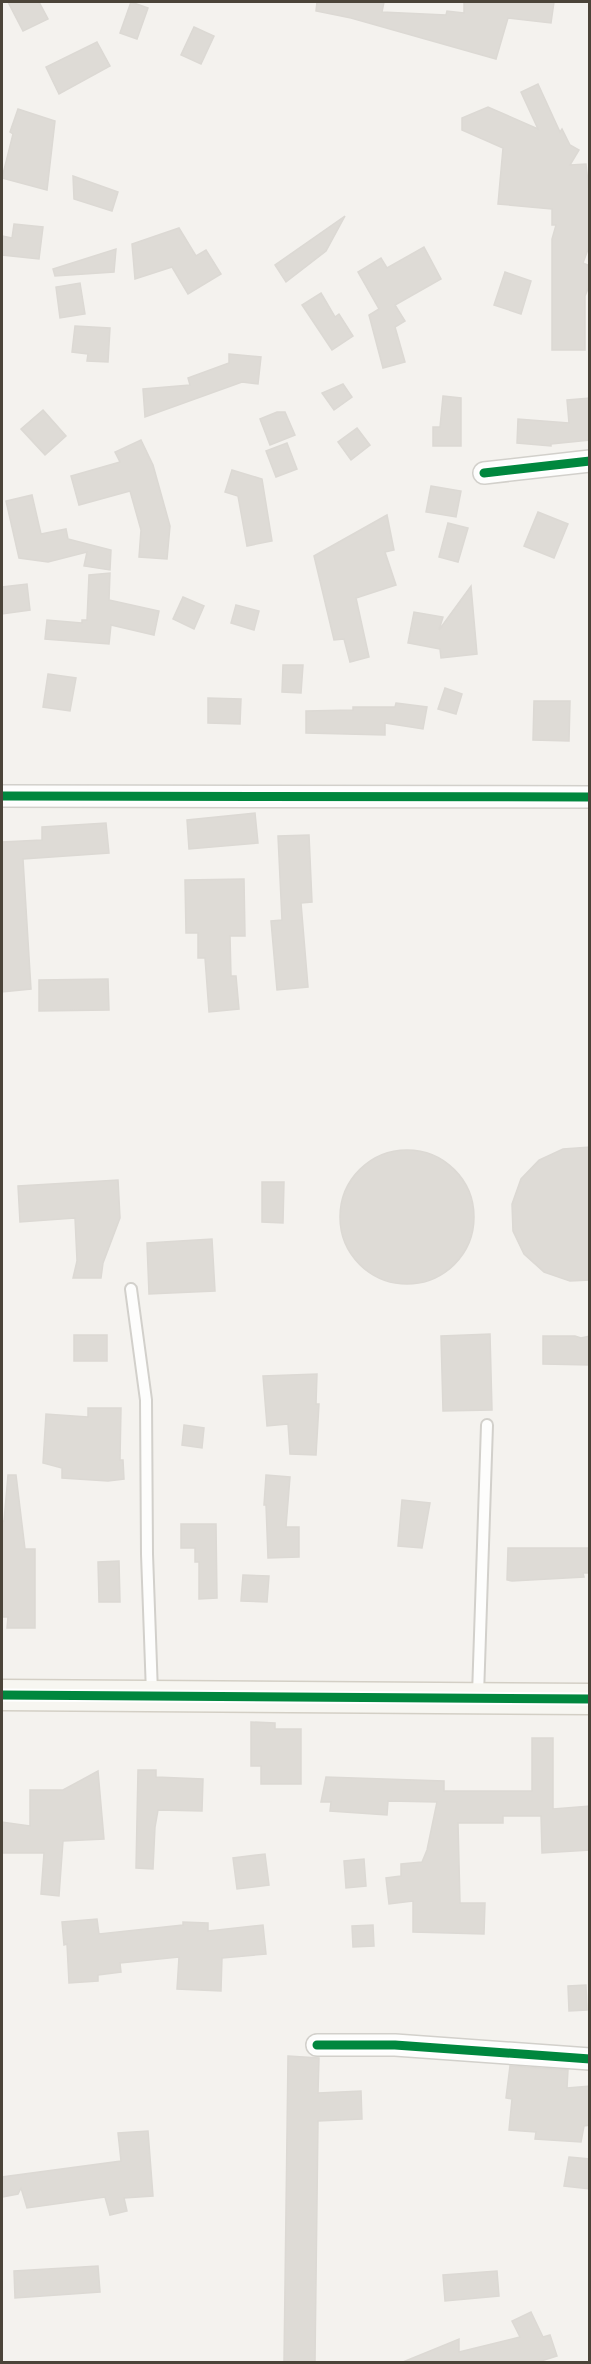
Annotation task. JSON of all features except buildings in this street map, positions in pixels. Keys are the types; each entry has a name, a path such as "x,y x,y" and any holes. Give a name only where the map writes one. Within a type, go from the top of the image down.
{"street":[{"path":"484,473 590,460"},
{"path":"2,796 590,797"},
{"path":"2,1695 590,1699"},
{"path":"317,2045 395,2045 590,2060"}],"lane":[{"path":"131,1289 146,1400 147,1554 153,1696"},
{"path":"478,1699 487,1425"}],"cycle path":[{"path":"484,473 590,461"},
{"path":"2,796 590,797"},
{"path":"2,1695 590,1699"},
{"path":"317,2045 395,2045 590,2059"}]}
